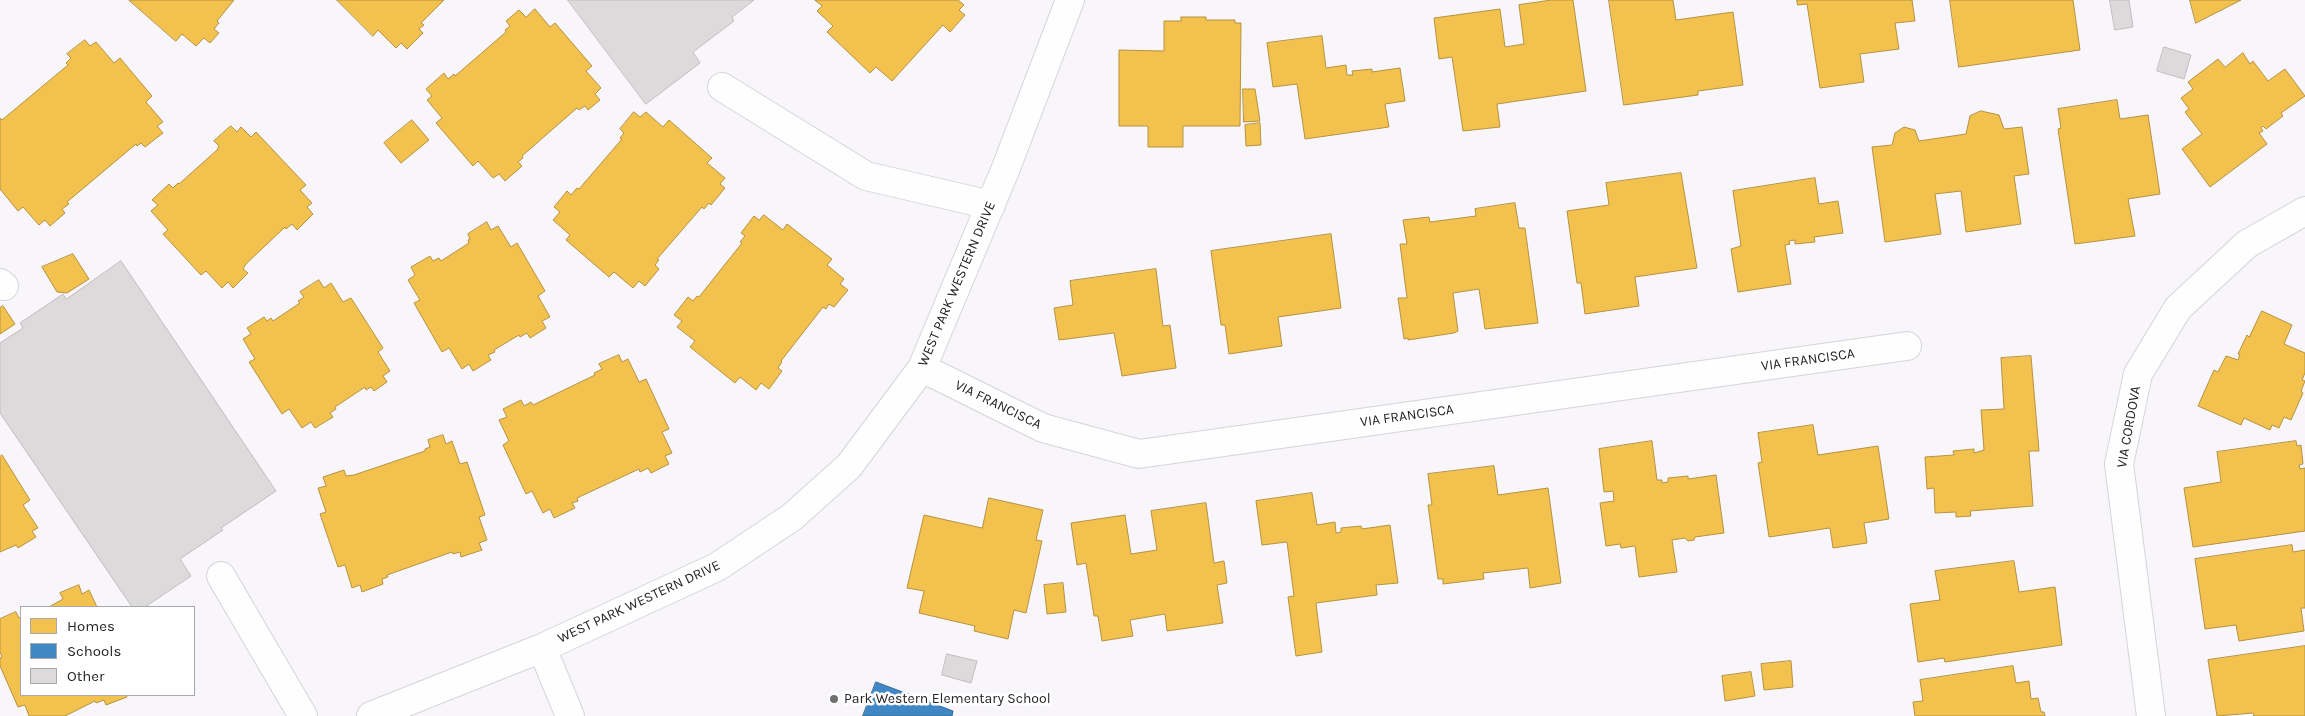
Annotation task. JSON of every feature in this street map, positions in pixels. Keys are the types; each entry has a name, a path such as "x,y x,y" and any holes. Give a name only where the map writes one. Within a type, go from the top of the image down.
{"street":[{"name":"WEST PARK WESTERN DRIVE","path":"371,716 542,648 717,567 792,517 849,466 922,368 991,205 1070,0"},
{"path":"722,88 866,176 991,205"},
{"name":"VIA CORDOVA","path":"2151,716 2119,464 2138,374 2178,308 2246,244 2305,211"},
{"name":"VIA FRANCISCA","path":"922,368 1043,428 1139,454 1906,346"},
{"path":"221,576 303,716"},
{"path":"542,648 570,716"}],"building: Homes":[{"path":"129,0 234,0 217,21 219,23 214,29 219,33 210,43 204,38 196,46 182,34 176,41"},
{"path":"337,0 444,0 421,23 424,25 419,29 423,33 407,49 401,43 396,48 378,30 373,36"},
{"path":"815,0 958,0 964,5 959,10 965,15 950,32 943,25 892,81 876,67 870,73 827,32 833,26 817,11 822,6"},
{"path":"1552,0 1573,0 1586,91 1497,104 1500,127 1463,131 1452,57 1439,59 1434,18 1500,9 1505,47 1524,44 1519,5"},
{"path":"1609,0 1673,0 1676,20 1733,12 1743,85 1698,91 1698,95 1624,105"},
{"path":"1797,0 1912,0 1915,21 1895,23 1899,49 1860,54 1864,82 1820,88 1807,4 1798,5"},
{"path":"1950,0 2073,0 2080,50 1959,67"},
{"path":"2190,0 2241,0 2196,23"},
{"path":"535,9 550,27 555,23 592,66 586,71 601,88 595,94 600,100 588,110 585,106 579,110 577,108 522,156 523,158 518,162 522,166 505,181 499,174 493,178 478,161 473,166 436,123 442,118 427,100 432,96 426,89 444,73 448,79 454,74 455,76 506,32 505,30 510,26 506,21 519,10 526,17"},
{"path":"1181,17 1206,17 1206,20 1235,20 1235,23 1241,23 1240,126 1183,126 1183,147 1148,147 1148,126 1119,126 1119,50 1164,51 1164,21 1181,21"},
{"path":"1322,36 1326,68 1346,65 1347,75 1353,75 1352,71 1372,69 1372,72 1400,68 1405,101 1385,104 1389,127 1305,139 1297,84 1273,87 1267,43"},
{"path":"85,40 90,46 96,42 114,63 120,58 152,96 146,102 163,122 157,126 163,133 145,147 141,143 137,146 136,144 67,202 69,204 62,209 65,213 50,226 45,220 39,225 23,207 18,211 0,189 0,118 2,120 68,65 66,63 71,58 67,54"},
{"path":"2243,53 2250,64 2253,61 2268,81 2285,69 2305,96 2281,113 2283,116 2266,129 2263,126 2261,128 2263,131 2259,133 2267,144 2210,187 2182,149 2202,134 2185,112 2189,109 2181,98 2193,89 2188,82 2218,59 2225,67"},
{"path":"1243,89 1255,89 1260,121 1244,122"},
{"path":"2117,100 2120,119 2148,115 2160,194 2128,199 2135,236 2075,244 2058,129 2061,128 2058,109"},
{"path":"1981,111 1999,115 2004,129 2022,127 2029,174 2014,176 2021,224 1966,232 1961,191 1935,194 1941,234 1885,242 1872,147 1892,145 1895,133 1904,127 1915,130 1919,141 1966,134 1970,116"},
{"path":"634,112 640,117 646,112 663,127 669,120 712,158 707,163 725,178 720,184 725,188 711,205 709,203 704,209 702,207 657,259 659,260 655,265 659,269 645,286 639,281 633,288 614,272 609,277 566,240 570,235 553,220 560,212 554,207 567,191 571,195 577,188 579,189 622,139 620,138 624,133 620,129"},
{"path":"412,120 429,140 401,163 384,143"},
{"path":"1260,123 1261,145 1246,146 1245,125"},
{"path":"231,126 237,132 241,127 251,137 256,132 306,185 300,190 312,203 307,207 313,214 297,230 292,224 286,229 285,227 246,264 243,269 248,273 233,288 228,282 222,288 206,271 201,275 163,234 168,230 151,211 158,205 152,200 169,184 173,188 179,184 217,150 219,146 214,141"},
{"path":"1681,173 1697,268 1635,277 1639,306 1585,314 1581,283 1577,283 1567,211 1609,205 1606,183"},
{"path":"1815,178 1819,204 1838,201 1843,233 1814,237 1815,242 1795,244 1795,240 1789,241 1790,244 1785,245 1791,284 1738,292 1731,249 1741,246 1733,191"},
{"path":"1515,203 1519,228 1525,228 1538,323 1485,329 1479,289 1453,293 1458,331 1408,340 1408,338 1404,339 1398,298 1407,298 1400,244 1407,244 1403,220 1429,217 1430,222 1476,216 1475,209"},
{"path":"764,215 783,230 787,224 832,259 827,265 844,279 840,284 848,290 834,307 829,304 826,309 823,307 781,361 778,368 782,371 769,389 761,383 756,390 740,377 735,383 690,347 695,341 677,327 682,321 674,315 688,297 693,301 697,296 699,297 742,243 740,242 745,236 741,233 754,216 759,220"},
{"path":"487,222 491,230 498,226 511,247 517,243 545,291 538,296 550,317 542,321 546,328 530,338 527,333 520,337 519,335 494,350 495,352 488,355 491,360 473,371 469,364 462,369 449,348 442,352 414,303 420,300 408,280 415,275 411,267 430,256 433,261 439,258 441,261 469,243 468,234"},
{"path":"1331,234 1341,308 1278,317 1282,346 1229,354 1225,325 1221,325 1211,251"},
{"path":"73,254 89,279 67,293 57,292 42,267"},
{"path":"1156,269 1163,326 1170,325 1176,368 1122,376 1114,333 1059,340 1054,308 1073,305 1070,281"},
{"path":"319,280 324,288 331,283 343,302 351,298 383,348 378,352 390,371 383,376 387,382 374,391 371,387 366,390 365,387 335,407 336,409 330,413 333,417 315,428 311,422 302,428 289,409 282,414 249,362 255,359 243,339 251,334 247,328 264,317 267,321 271,318 273,321 300,303 298,301 304,297 300,292"},
{"path":"3,306 15,324 0,334 0,308"},
{"path":"2262,311 2292,325 2284,344 2305,353 2305,373 2302,380 2305,381 2301,391 2303,393 2291,420 2284,417 2279,428 2272,425 2270,430 2244,418 2241,425 2198,406 2214,370 2218,372 2226,356 2238,360 2240,354 2238,354 2247,335 2249,337"},
{"path":"619,355 622,362 628,359 639,382 646,379 669,429 662,432 672,453 665,456 669,464 651,473 648,468 640,472 639,469 577,498 578,501 572,503 575,508 554,518 550,509 543,513 532,491 526,494 503,445 509,441 499,420 507,417 503,409 521,400 524,406 531,402 533,405 595,375 594,373 602,369 599,364"},
{"path":"2031,356 2039,451 2029,451 2033,506 1970,511 1971,516 1956,517 1956,512 1935,513 1934,488 1927,489 1925,457 1954,455 1953,451 1974,449 1974,453 1984,450 1981,410 2004,409 2001,358"},
{"path":"1813,425 1818,455 1878,446 1889,519 1864,523 1867,543 1833,548 1830,528 1769,537 1758,463 1762,462 1758,433"},
{"path":"443,435 446,444 452,441 460,464 467,462 485,515 479,517 487,540 479,543 482,550 461,557 460,552 453,554 452,552 387,575 388,577 382,579 383,584 362,592 360,585 352,588 345,565 338,567 320,514 326,512 318,488 326,486 323,477 344,470 346,476 354,475 425,451 425,449 430,447 428,440"},
{"path":"1652,441 1657,480 1662,480 1662,483 1668,482 1668,478 1688,476 1688,479 1716,475 1724,533 1695,537 1694,540 1688,541 1685,538 1672,540 1677,572 1639,577 1635,546 1621,548 1620,544 1606,546 1600,503 1614,501 1613,491 1604,492 1599,449"},
{"path":"2296,441 2297,446 2301,445 2303,464 2299,465 2300,469 2305,468 2305,531 2193,547 2184,488 2221,482 2217,452"},
{"path":"2,455 30,500 23,505 38,528 32,531 36,537 18,548 16,545 0,552 0,457"},
{"path":"1494,466 1498,495 1548,488 1561,583 1530,588 1528,568 1483,573 1484,579 1443,584 1443,579 1438,579 1428,505 1432,505 1428,474"},
{"path":"1312,493 1317,525 1335,522 1336,533 1341,532 1341,528 1361,526 1362,529 1390,525 1398,583 1376,585 1377,595 1316,603 1322,652 1296,656 1288,597 1294,596 1287,542 1262,545 1256,501"},
{"path":"989,498 1043,510 1036,540 1042,541 1026,613 1014,610 1008,639 974,631 975,626 919,613 924,591 907,588 924,515 982,528"},
{"path":"1206,503 1214,563 1224,561 1227,583 1217,585 1223,623 1167,631 1165,614 1130,620 1133,636 1102,641 1098,616 1094,616 1086,563 1077,565 1071,523 1125,515 1131,554 1157,550 1151,511"},
{"path":"2292,545 2293,552 2305,550 2305,608 2301,608 2304,631 2239,641 2236,625 2205,629 2195,559"},
{"path":"2014,561 2019,592 2055,587 2062,645 1945,662 1944,658 1918,662 1910,604 1940,600 1935,571"},
{"path":"1063,583 1066,612 1047,614 1044,585"},
{"path":"79,585 82,594 89,590 97,606 51,606 63,599 60,593"},
{"path":"16,612 20,618 20,696 127,697 106,705 104,700 96,703 95,701 65,716 29,716 25,705 18,707 0,666 0,658 2,657 0,652 0,619"},
{"path":"2305,646 2305,716 2254,716 2253,713 2217,716 2208,660"},
{"path":"1791,661 1793,687 1764,690 1761,664"},
{"path":"2013,666 2016,683 2029,681 2031,699 2038,698 2041,712 2044,712 2045,716 1915,716 1913,702 1923,701 1920,680"},
{"path":"1751,672 1755,696 1725,701 1722,676"}],"building: Schools":[{"path":"876,682 953,711 952,716 863,716"}],"building: Other":[{"path":"568,0 754,0 732,17 734,21 693,52 700,63 646,104"},
{"path":"2110,0 2129,0 2133,27 2115,30"},
{"path":"2164,47 2191,55 2184,79 2157,71"},
{"path":"121,261 276,491 221,528 223,530 180,559 191,576 146,606 131,606 0,413 0,343 23,328 20,323 63,294 66,299"},
{"path":"947,654 977,661 971,683 942,675"}],"place":[{"name":"Park Western Elementary School","path":"834,699"}]}
